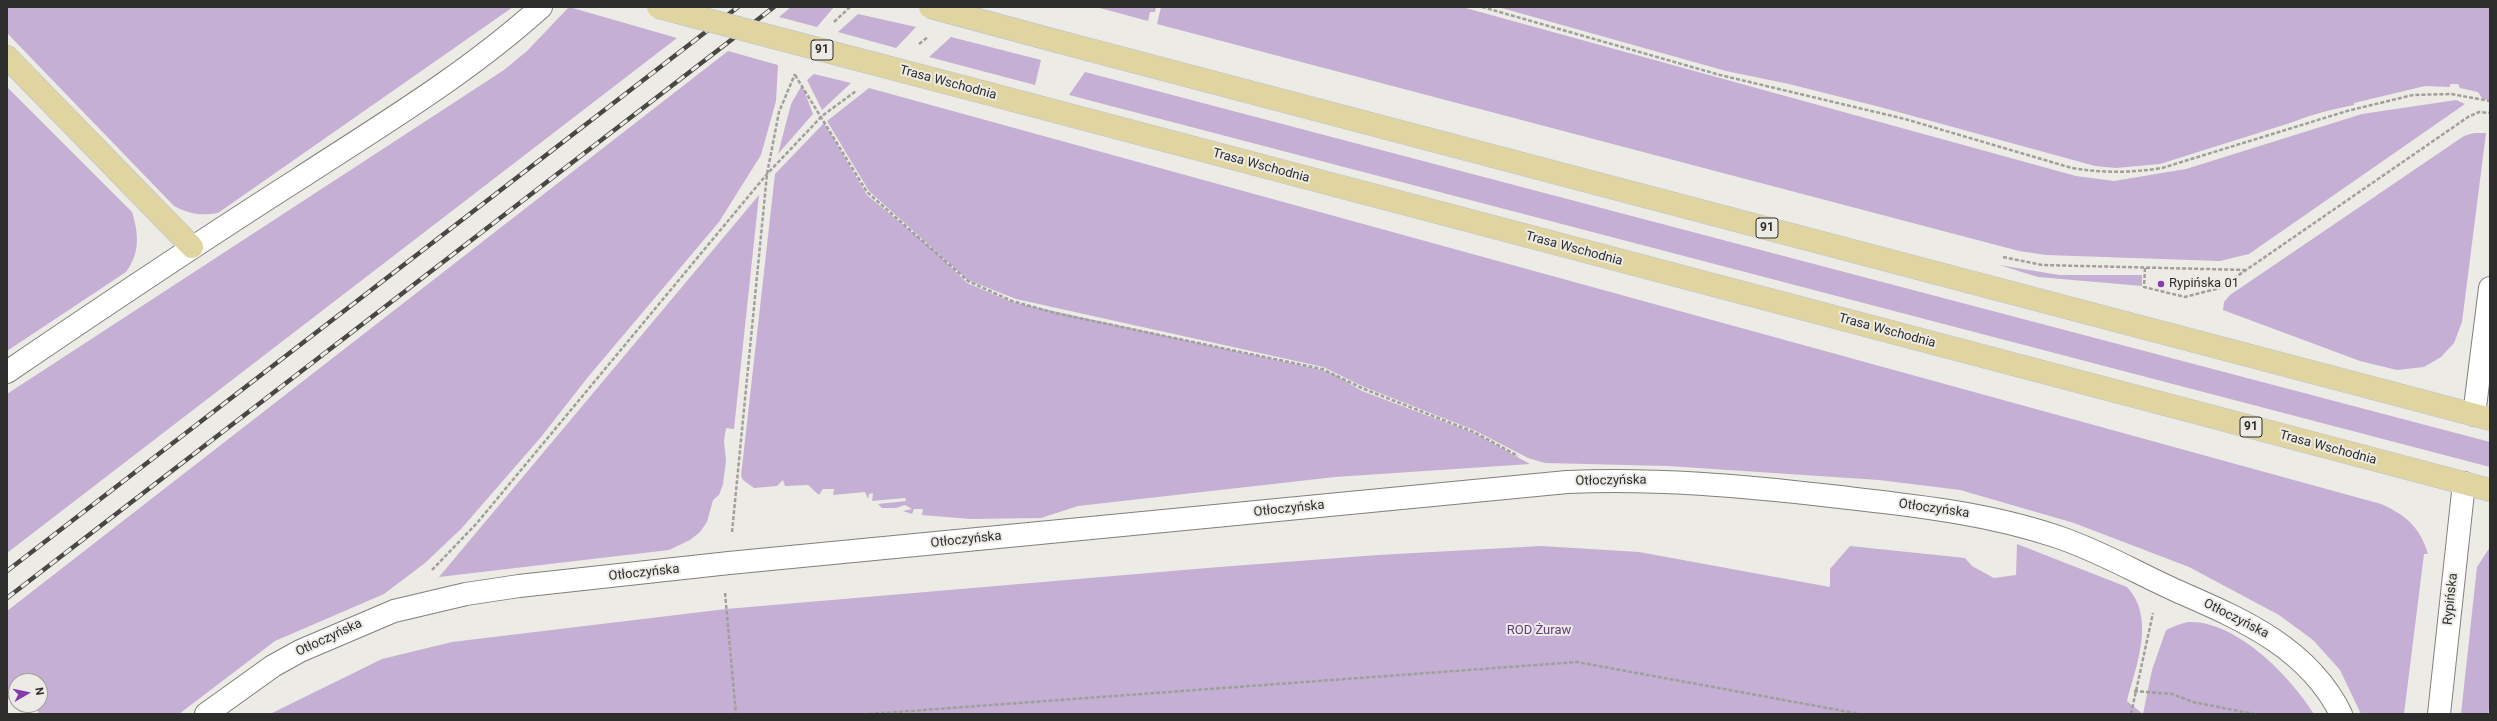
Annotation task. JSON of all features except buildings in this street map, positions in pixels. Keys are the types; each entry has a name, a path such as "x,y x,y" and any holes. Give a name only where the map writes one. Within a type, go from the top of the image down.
{"main road":[{"name":"Trasa Wschodnia","path":"658,7 2490,490"},
{"name":"91","path":"930,7 2482,417"},
{"path":"7,57 192,247"}],"street":[{"path":"7,372 192,247 432,92 505,40 541,7"},
{"path":"2482,417 2490,288"},
{"name":"Otłoczyńska","path":"206,714 273,666 300,650 394,611 466,594 519,586 722,564 1567,482 1648,480 1729,485 1964,513 2011,523 2085,547 2160,583 2241,619 2281,644 2316,676 2341,714"},
{"name":"Rypińska","path":"2438,714 2464,483"}],"path":[{"path":"832,24 850,7"},
{"path":"1482,7 1720,75 1833,101 2072,168 2102,173 2134,172 2162,168 2347,111 2413,95 2451,94 2490,100"},
{"path":"917,46 929,36"},
{"path":"732,533 767,174 778,112 795,74 800,68"},
{"path":"795,74 867,192 968,282 1012,300 1055,313 1322,369 1364,389 1474,432 1520,457"},
{"path":"431,572 477,522 767,174 822,116 860,88"},
{"path":"2145,268 2144,287 2185,297 2220,288 2468,117 2479,112 2490,113"},
{"path":"1998,256 2042,265 2246,270"},
{"path":"722,564 736,714"},
{"path":"2130,714 2134,691 2160,583"},
{"path":"869,714 1577,662 1860,714"},
{"path":"2134,691 2172,694 2193,702 2254,714"}],"green space":[{"path":"7,7 513,7 218,213 195,214 174,206 7,33"},
{"path":"569,7 677,38 7,553 7,394 504,70 527,51"},
{"path":"791,7 834,7 817,27 779,17"},
{"path":"1096,7 1156,7 1155,12 1150,12 1148,21"},
{"path":"1161,7 1462,7 2076,176 2114,181 2186,169 2362,114 2456,100 2465,104 2249,254 2220,261 2046,255 2019,251 1157,24"},
{"path":"1498,7 2490,7 2490,101 2482,98 2478,92 2460,88 2458,84 2450,84 2450,87 2425,86 2315,114 2160,164 2116,168 2095,166 1880,107 1789,84 1726,71"},
{"path":"858,14 916,27 896,48 838,32"},
{"path":"951,37 1041,60 1035,85 929,57"},
{"path":"728,51 778,65 776,101 761,155 719,222 588,377 541,437 461,529 425,563 384,594 275,641 179,714 39,714 48,713 48,673 8,673 7,700 7,611"},
{"path":"1085,72 2490,442 2490,467 1069,95"},
{"path":"814,74 851,83 822,110 807,80"},
{"path":"802,85 813,114 778,154 791,104"},
{"path":"7,87 132,212 136,228 137,244 134,258 126,272 7,351"},
{"path":"869,88 2381,504 2398,513 2411,523 2421,536 2428,554 2424,554 2404,714 2361,714 2340,670 2313,640 2279,615 2189,567 2074,523 1960,490 1879,480 1668,466 1545,463 1528,458 1474,430 1364,387 1323,367 1016,299 968,280 869,191 827,121"},
{"path":"824,123 867,195 937,253 967,283 1012,302 1321,370 1335,375 1362,391 1474,433 1530,464 1335,477 1078,506 1041,518 971,519 922,515 923,509 914,509 912,514 903,511 912,509 905,505 896,508 882,508 878,504 906,501 905,498 872,501 873,493 869,494 868,499 865,492 833,495 834,489 823,489 819,495 808,485 785,486 783,480 777,486 754,488 743,480 741,476 775,174"},
{"path":"2474,133 2486,133 2462,322 2454,343 2441,357 2424,367 2397,370 2360,361 2223,310 2224,302 2230,295 2464,136"},
{"path":"759,195 734,429 726,428 724,441 726,461 723,484 719,495 713,500 707,522 700,532 690,540 669,550 439,577"},
{"path":"1999,265 2059,275 2142,275 2142,286 2038,277"},
{"name":"ROD Żuraw","path":"2017,544 2127,587 2136,599 2142,627 2141,642 2139,658 2127,701 2143,714 270,714 382,659 452,642 726,609 1219,567 1378,555 1541,546 1639,552 1830,587 1830,569 1850,546 1965,558 1972,566 1994,578 2016,575"},
{"path":"2490,547 2490,705 2488,714 2461,714 2477,567"},
{"path":"2189,622 2207,624 2225,631 2260,653 2291,683 2314,714 2143,714 2152,670 2166,630"}],"railway":[{"path":"7,571 738,7"},
{"path":"7,598 774,7"}],"place":[{"name":"Rypińska 01","path":"2161,284"}]}
